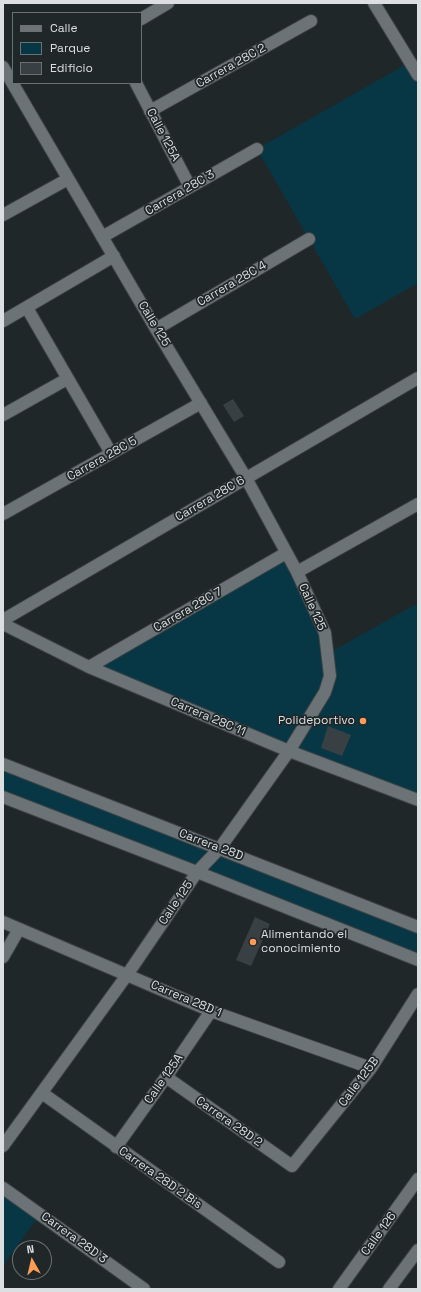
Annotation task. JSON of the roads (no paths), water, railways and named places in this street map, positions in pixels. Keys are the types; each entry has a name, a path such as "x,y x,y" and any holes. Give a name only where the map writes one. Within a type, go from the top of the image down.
{"street":[{"path":"142,18 168,3"},
{"path":"374,3 418,75"},
{"name":"Carrera 28C 2","path":"150,111 311,20"},
{"name":"Calle 125","path":"3,67 12,78"},
{"name":"Calle 125A","path":"136,84 190,187"},
{"name":"Calle 125","path":"5,1140 42,1093 127,975 198,872 220,848 289,750 325,692 330,676 325,633 297,572 246,478 68,179 18,85"},
{"name":"Carrera 28C 3","path":"102,237 257,149"},
{"path":"3,216 68,179"},
{"name":"Carrera 28C 4","path":"156,329 309,239"},
{"path":"3,321 114,256"},
{"path":"27,308 111,453"},
{"name":"Carrera 28C 6","path":"3,620 418,378"},
{"path":"3,415 67,379"},
{"name":"Carrera 28C 5","path":"3,514 201,404"},
{"path":"297,572 418,504"},
{"name":"Carrera 28C 7","path":"89,667 286,553"},
{"name":"Carrera 28C 11","path":"3,624 89,667 289,750 418,800"},
{"name":"Carrera 28D","path":"3,764 220,848 418,928"},
{"path":"3,797 198,872 418,960"},
{"name":"Carrera 28D 1","path":"3,922 211,1011 371,1068"},
{"path":"3,957 19,929"},
{"name":"Calle 125B","path":"292,1166 371,1068 418,994"},
{"name":"Calle 125A","path":"116,1147 211,1011"},
{"name":"Carrera 28D 2","path":"166,1077 292,1166"},
{"name":"Carrera 28D 2 Bis","path":"42,1093 279,1262"},
{"name":"Calle 126","path":"339,1289 418,1179"},
{"name":"Carrera 28D 3","path":"3,1188 144,1289"},
{"path":"390,1289 418,1250"}],"place":[{"name":"Polideportivo","path":"363,721"},
{"name":"Alimentando el conocimiento","path":"253,942"}]}
